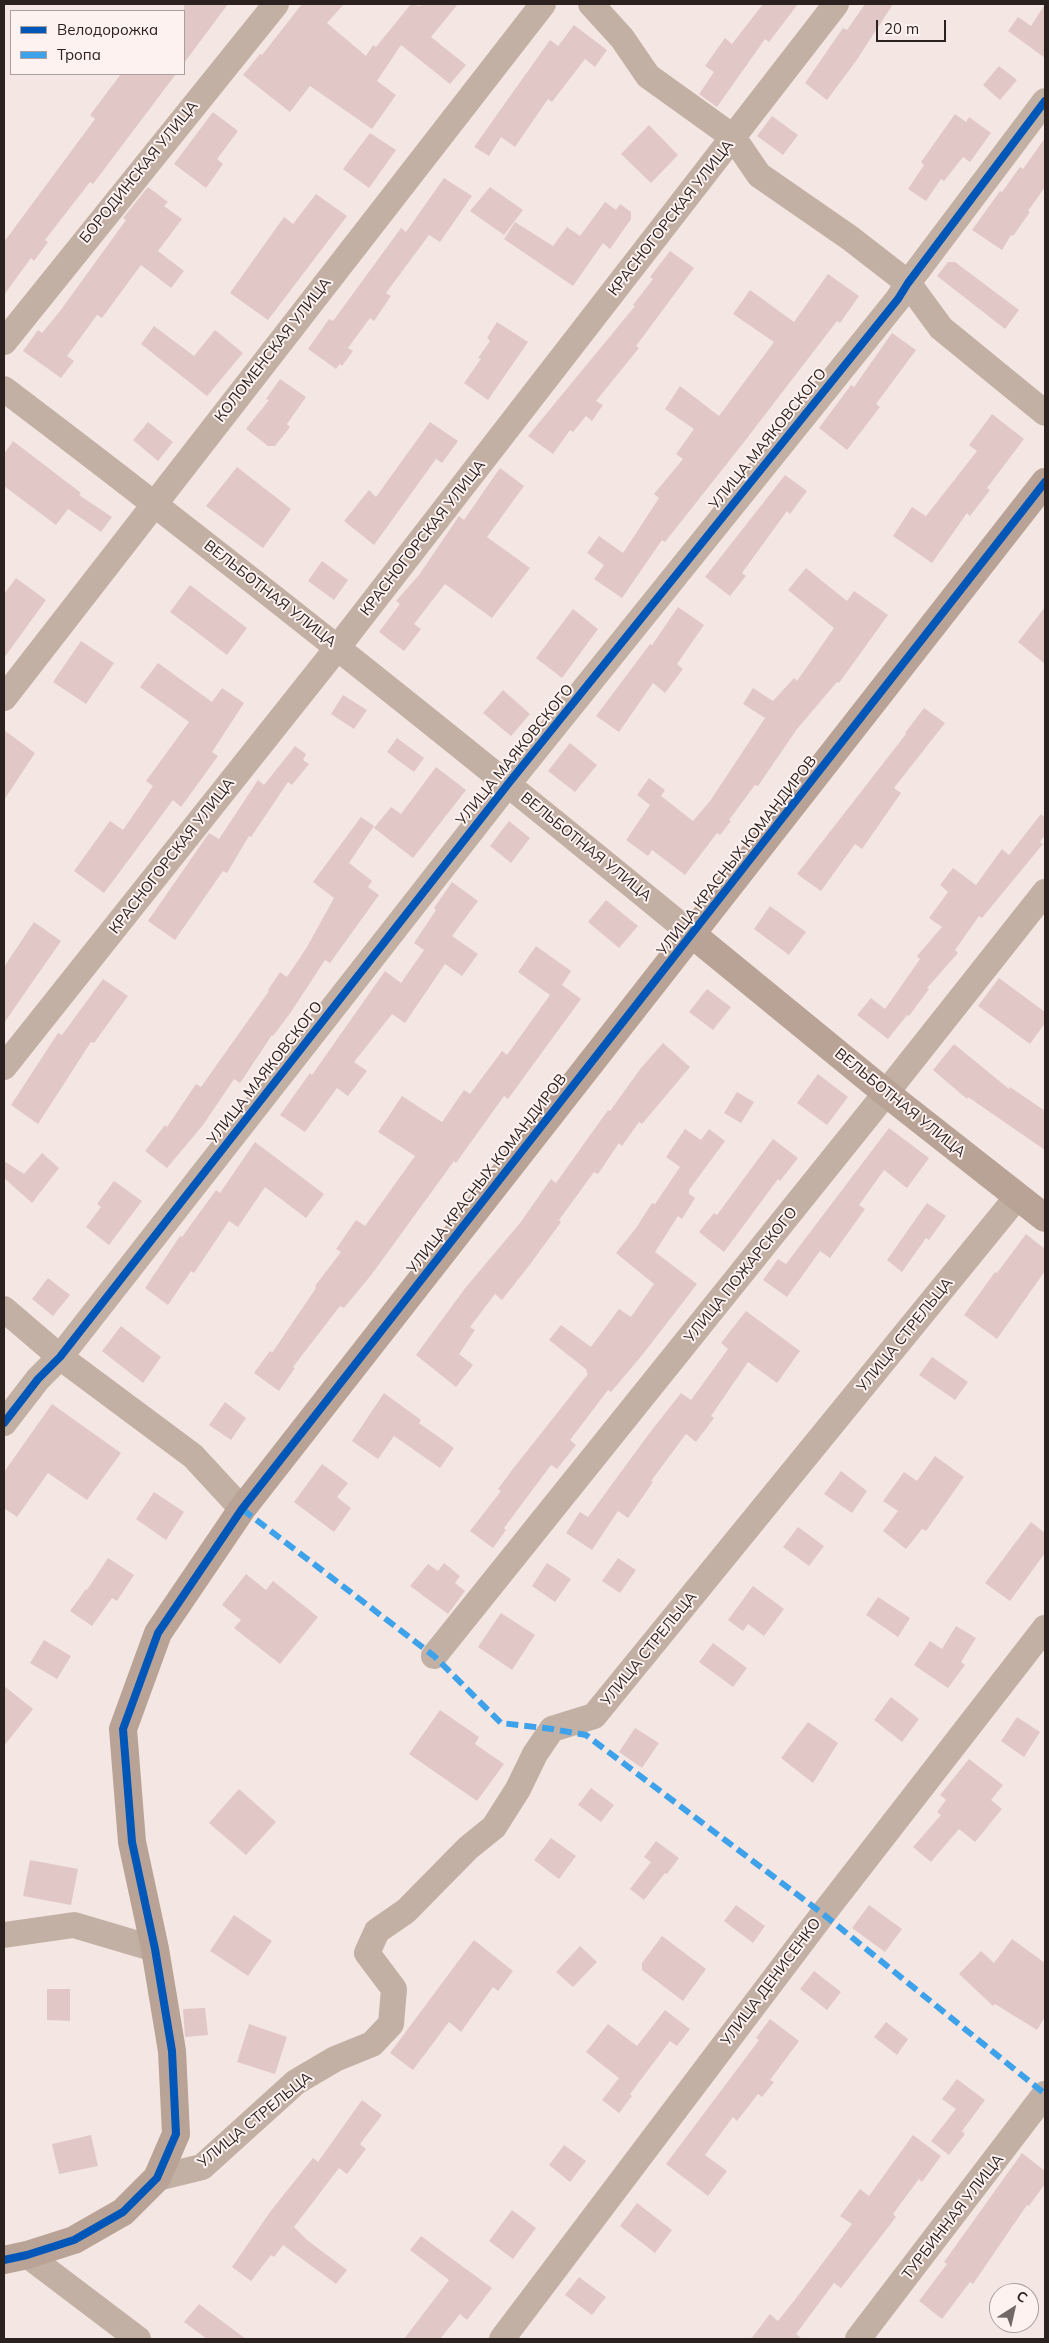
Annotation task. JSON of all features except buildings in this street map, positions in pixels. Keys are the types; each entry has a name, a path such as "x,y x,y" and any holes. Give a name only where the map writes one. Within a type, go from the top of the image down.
{"street":[{"name":"БОРОДИНСКАЯ УЛИЦА","path":"4,342 276,4"},
{"name":"КОЛОМЕНСКАЯ УЛИЦА","path":"4,698 154,502 543,4"},
{"path":"591,4 622,38 648,76 733,137 759,175 850,238 908,283 941,328 1045,413"},
{"name":"КРАСНОГОРСКАЯ УЛИЦА","path":"4,1068 338,647 836,4"},
{"name":"УЛИЦА МАЯКОВСКОГО","path":"4,1423 38,1379 60,1357 508,784 898,299 908,283 1045,101"},
{"name":"ВЕЛЬБОТНАЯ УЛИЦА","path":"4,389 154,502 338,647 693,934 886,1094 1045,1218"},
{"name":"УЛИЦА КРАСНЫХ КОМАНДИРОВ","path":"155,1949 132,1842 123,1729 158,1633 242,1509 1045,482"},
{"name":"УЛИЦА ПОЖАРСКОГО","path":"434,1656 886,1094 1045,892"},
{"name":"УЛИЦА СТРЕЛЬЦА","path":"157,2178 202,2167 296,2082 335,2059 372,2044 391,2024 394,1989 367,1954 377,1932 406,1911 468,1848 494,1827 518,1789 535,1754 552,1729 594,1716 1017,1197"},
{"path":"4,1309 60,1357 193,1456 242,1509"},
{"name":"УЛИЦА ДЕНИСЕНКО","path":"502,2339 823,1914 1045,1628"},
{"path":"4,1935 74,1925 155,1949 172,2051 176,2134 157,2178 123,2212 74,2240 15,2258"},
{"name":"ТУРБИННАЯ УЛИЦА","path":"858,2339 1045,2094"},
{"path":"15,2258 124,2335"}],"marked path":[{"path":"242,1509 434,1656 501,1723 586,1735 823,1914 1045,2094"}],"cycle path":[{"path":"4,1423 38,1379 60,1357 508,784 898,299 908,283 1045,101"},
{"path":"4,2260 27,2255 74,2240 123,2212 157,2178 176,2134 172,2051 155,1949 132,1842 123,1729 158,1633 242,1509 1045,482"}]}
